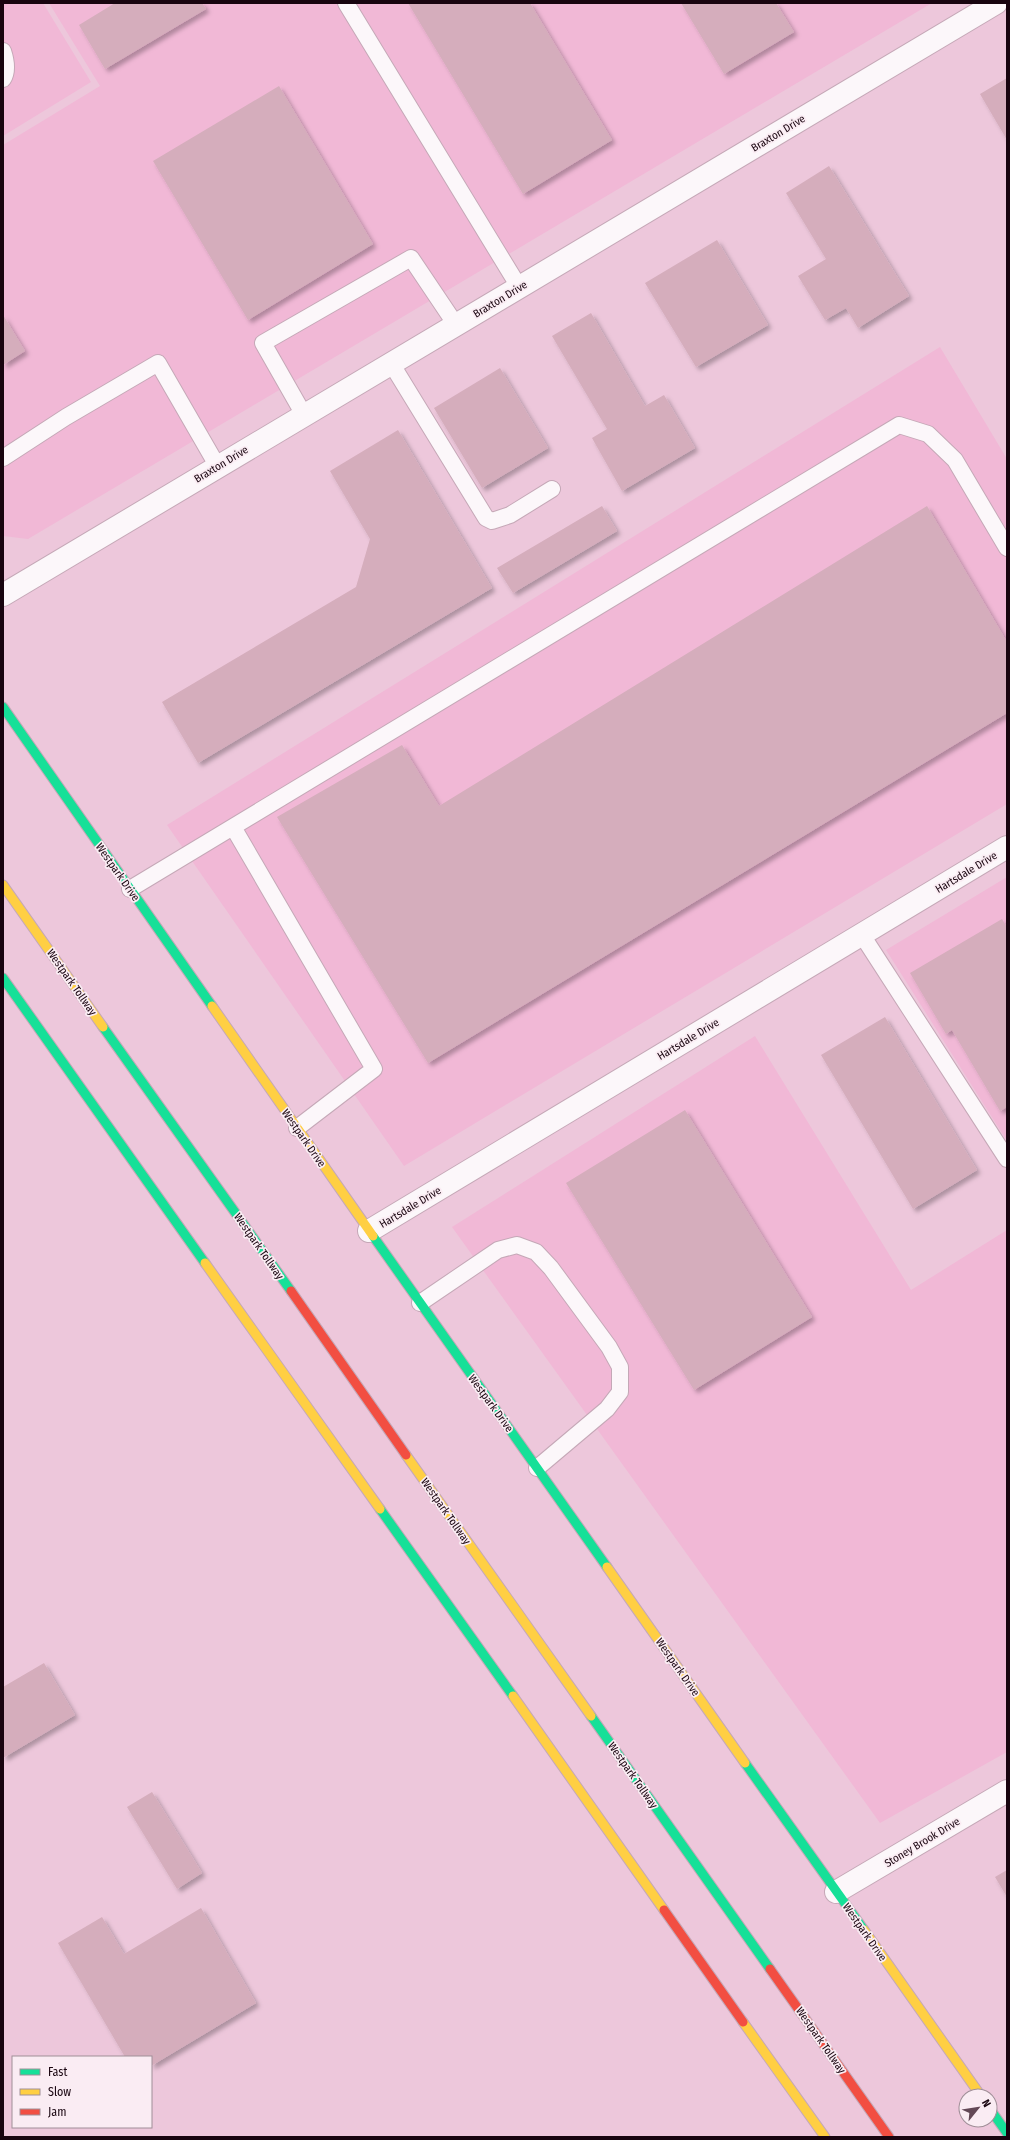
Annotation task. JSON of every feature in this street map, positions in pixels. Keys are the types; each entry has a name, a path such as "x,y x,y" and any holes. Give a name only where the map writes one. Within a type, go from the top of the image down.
{"main road":[{"name":"Westpark Drive","path":"3,708 369,1232 975,2088"},
{"name":"Westpark Tollway","path":"3,885 889,2137"},
{"path":"3,978 825,2137"},
{"path":"998,2120 1007,2133"}],"street":[{"name":"Braxton Drive","path":"3,595 996,3"},
{"name":"Hartsdale Drive","path":"369,1232 1007,847"},
{"name":"Stoney Brook Drive","path":"836,1892 1007,1791"}],"lane":[{"path":"346,3 519,287"},
{"path":"3,51 6,60 6,75 3,79"},
{"path":"304,415 263,343 412,258 456,325"},
{"path":"3,458 66,417 158,363 218,466"},
{"path":"391,363 486,518 492,521 510,515 552,489"},
{"path":"130,889 899,425 928,434 954,460 1007,548"},
{"path":"233,827 374,1069 297,1128"},
{"path":"862,935 1007,1159"},
{"path":"420,1303 498,1250 517,1245 536,1252 551,1268 609,1347 620,1368 620,1392 607,1409 537,1468"}],"shaded area":[{"path":"3,3 43,3 91,82 3,136"},
{"path":"49,3 932,3 28,539 3,536 3,145 100,86"},
{"path":"940,347 1007,459 1007,804 404,1166 167,825"},
{"path":"1007,877 1007,1141 886,950"},
{"path":"755,1036 911,1290 1007,1230 1007,1752 880,1823 452,1227"}],"building":[{"path":"115,3 202,3 206,9 105,69 79,25"},
{"path":"408,3 530,3 612,140 523,194"},
{"path":"681,3 776,3 794,32 724,74"},
{"path":"1007,78 1007,140 980,94"},
{"path":"279,86 373,244 248,320 153,161"},
{"path":"829,166 909,296 858,328 846,308 825,320 798,276 826,259 786,193"},
{"path":"717,240 768,325 696,367 645,283"},
{"path":"591,313 645,406 664,395 695,448 622,491 592,438 607,429 552,336"},
{"path":"3,315 25,351 3,365"},
{"path":"500,368 548,448 482,488 434,408"},
{"path":"398,430 492,588 198,763 162,702 356,587 370,539 330,471"},
{"path":"602,506 617,531 513,593 497,568"},
{"path":"927,506 1007,642 1007,713 428,1063 277,817 402,745 439,806"},
{"path":"1002,919 1007,928 1007,1107 1000,1111 952,1030 946,1034 910,973"},
{"path":"885,1017 977,1170 913,1209 821,1055"},
{"path":"685,1110 812,1317 694,1390 566,1183"},
{"path":"44,1663 75,1715 3,1758 3,1687"},
{"path":"152,1792 202,1873 177,1889 127,1807"},
{"path":"1007,1870 1007,1897 995,1877"},
{"path":"201,1908 256,2003 152,2065 152,2056 124,2056 58,1943 102,1917 124,1954"}],"traffic: fast":[{"path":"3,707 212,1006"},
{"path":"3,978 205,1263"},
{"path":"103,1027 291,1291"},
{"path":"373,1236 607,1567"},
{"path":"380,1509 513,1696"},
{"path":"591,1716 770,1969"},
{"path":"745,1763 864,1930"},
{"path":"998,2120 1007,2133"}],"traffic: slow":[{"path":"3,885 103,1027"},
{"path":"212,1006 373,1236"},
{"path":"205,1263 380,1509"},
{"path":"406,1455 591,1716"},
{"path":"607,1567 745,1763"},
{"path":"513,1696 664,1910"},
{"path":"864,1930 975,2088"},
{"path":"743,2022 825,2137"}],"traffic: jam":[{"path":"291,1291 406,1455"},
{"path":"664,1910 743,2022"},
{"path":"770,1969 889,2137"}]}
